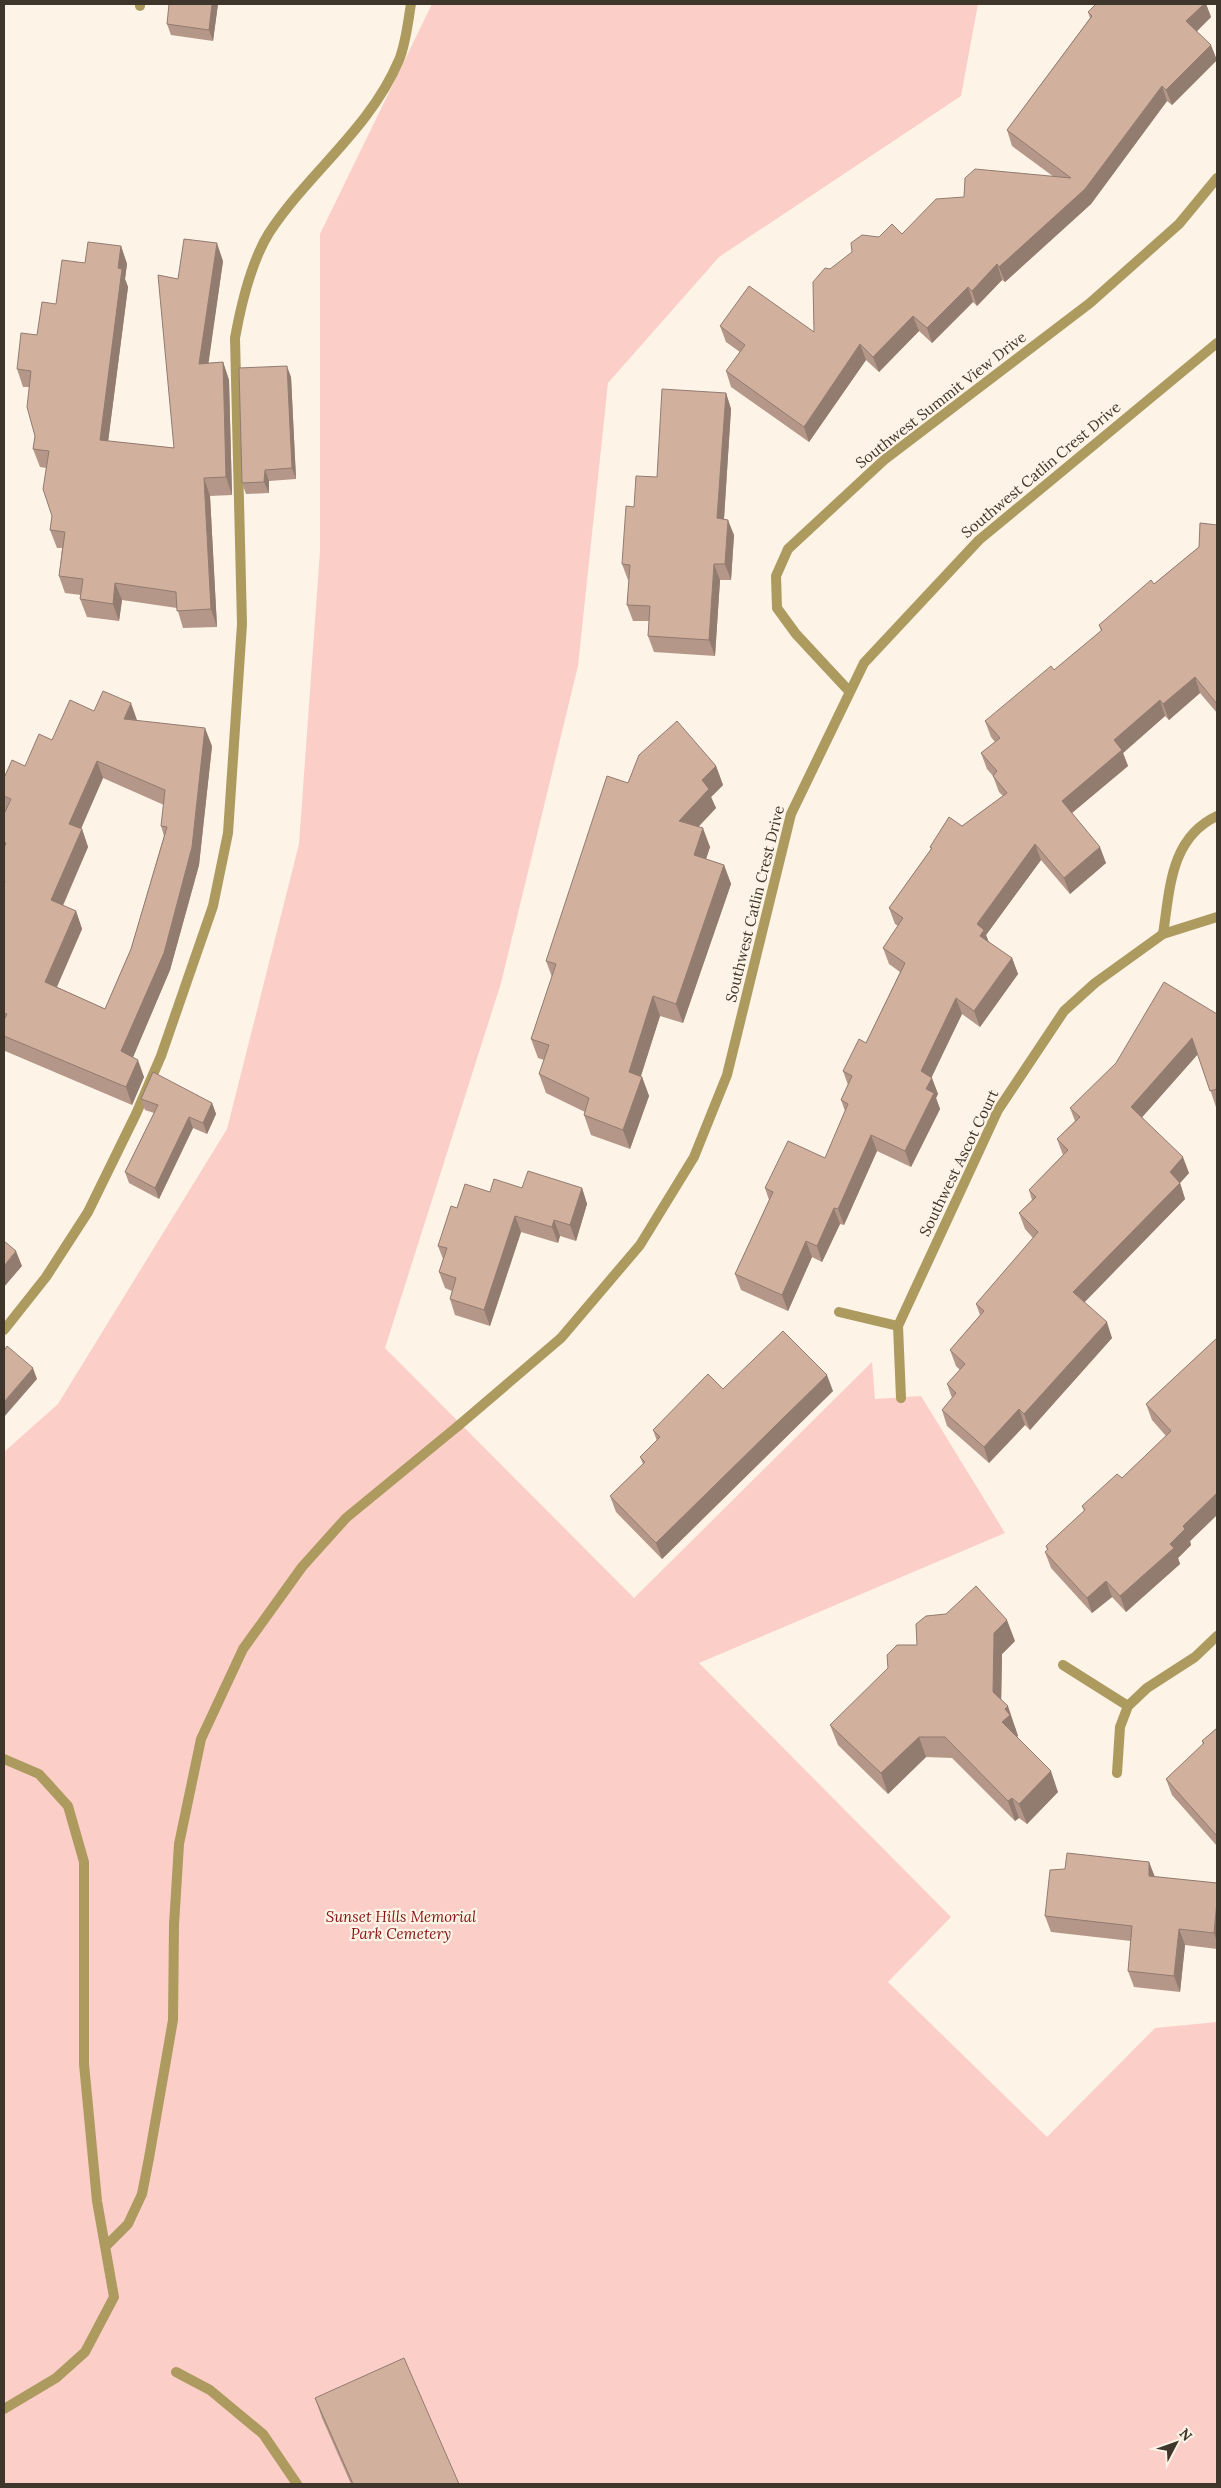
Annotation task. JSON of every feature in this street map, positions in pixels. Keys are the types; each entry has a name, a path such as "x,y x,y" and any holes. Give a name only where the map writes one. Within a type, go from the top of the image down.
{"street":[{"path":"4,1330 46,1277 88,1212 136,1114 161,1056 213,906 228,833 242,624 235,338 242,300 268,235 287,208 368,114 386,85 400,58 411,4"},
{"name":"Southwest Summit View Drive","path":"849,692 796,634 777,608 776,576 788,549 884,460 1090,303 1179,224 1217,178"},
{"name":"Southwest Catlin Crest Drive","path":"106,2246 128,2224 142,2194 173,2020 174,1925 179,1844 201,1739 243,1649 302,1567 346,1518 561,1338 640,1245 694,1157 727,1075 790,814 864,663 979,540 1217,343"},
{"path":"1163,934 1172,878 1182,849 1194,830 1217,816"},
{"name":"Southwest Ascot Court","path":"901,1398 898,1326 998,1110 1064,1012 1095,983 1163,934 1217,917"},
{"path":"839,1312 898,1326"},
{"path":"1117,1773 1120,1727 1128,1706 1147,1688 1195,1656 1217,1636"},
{"path":"1063,1665 1128,1706"},
{"path":"4,1759 39,1774 68,1806 84,1862 84,2064 96,2201 106,2246 114,2297 85,2352 56,2378 4,2409"},
{"path":"176,2372 210,2390 263,2434 297,2484"}],"green space":[{"name":"Sunset Hills Memorial Park Cemetery","path":"432,4 978,4 961,96 719,257 608,383 578,666 501,983 385,1348 634,1598 872,1362 875,1399 921,1396 1005,1533 699,1663 951,1917 888,1982 1047,2137 1155,2028 1217,2022 1217,2484 4,2484 4,1452 58,1404 227,1129 299,844 320,551 320,234"}],"building":[{"path":"169,4 212,4 209,30 167,24"},
{"path":"1096,4 1204,4 1186,21 1211,45 1166,90 1162,86 1085,189 999,267 997,264 972,291 968,287 927,328 913,316 873,357 860,344 804,427 726,371 745,345 720,326 749,286 814,332 813,282 825,268 830,269 852,252 851,243 862,235 879,237 892,224 902,234 936,199 964,197 965,178 975,169 1071,178 1007,130 1092,16 1088,12"},
{"path":"184,239 217,243 199,364 223,362 226,477 204,478 211,609 177,611 176,592 115,583 113,604 80,599 83,579 59,576 65,532 50,530 52,516 43,489 49,451 33,449 35,436 27,407 31,371 17,369 21,333 37,335 42,302 56,304 62,260 85,263 88,242 121,246 118,268 122,269 100,440 174,448 158,275 178,279"},
{"path":"287,366 292,468 265,470 264,482 242,483 239,368"},
{"path":"662,389 726,393 717,518 728,520 725,564 714,564 709,640 648,636 650,606 627,605 630,565 622,564 626,506 634,507 636,476 657,477"},
{"path":"1200,523 1217,525 1217,704 1195,677 1163,704 1160,700 1114,740 1122,750 1062,801 1100,847 1064,878 1035,844 977,924 984,930 980,936 1012,958 974,1011 956,998 921,1071 932,1078 926,1089 934,1093 905,1151 871,1135 838,1209 834,1208 817,1246 806,1241 782,1295 735,1274 773,1192 765,1188 788,1141 825,1158 848,1104 841,1100 852,1076 843,1071 859,1039 866,1043 905,963 883,948 903,918 889,908 932,848 930,847 949,817 962,826 1007,793 993,776 997,771 981,753 1000,738 985,721 1051,666 1054,670 1102,630 1099,625 1151,580 1154,584 1199,547"},
{"path":"103,691 131,703 124,719 205,728 192,847 164,953 121,1051 138,1060 126,1087 4,1036 4,1020 7,1014 4,1013 4,848 6,843 4,842 4,814 11,799 4,796 4,778 12,760 25,766 39,734 52,740 70,700 94,711","holes":["97,761 165,790 161,826 167,827 131,949 105,1009 45,982 76,911 51,900 82,829 69,824"]},
{"path":"677,721 716,766 702,780 709,789 679,821 703,828 694,855 724,865 676,1004 653,996 629,1072 642,1077 623,1130 584,1115 589,1098 539,1074 549,1045 531,1039 556,964 546,961 607,776 628,783 639,755"},
{"path":"1164,982 1217,1014 1217,1089 1210,1091 1192,1038 1131,1107 1183,1157 1170,1172 1180,1183 1073,1292 1107,1322 1024,1414 1019,1409 984,1447 942,1410 956,1393 947,1384 965,1364 950,1350 984,1311 976,1304 1038,1232 1019,1213 1036,1197 1029,1190 1068,1150 1057,1139 1080,1117 1070,1108 1116,1063"},
{"path":"153,1072 212,1103 203,1123 189,1117 155,1188 125,1172 158,1105 141,1099"},
{"path":"528,1171 582,1188 570,1225 554,1220 552,1227 515,1216 484,1310 450,1299 456,1278 439,1272 447,1248 438,1246 451,1206 457,1208 465,1184 490,1192 494,1179 522,1188"},
{"path":"4,1241 16,1251 4,1266"},
{"path":"783,1331 827,1375 656,1543 610,1496 645,1462 640,1457 660,1437 653,1430 708,1374 723,1389"},
{"path":"1217,1338 1217,1493 1183,1526 1185,1529 1170,1544 1174,1548 1120,1596 1106,1581 1087,1598 1045,1552 1048,1549 1046,1546 1085,1510 1082,1506 1117,1474 1122,1478 1171,1431 1146,1404"},
{"path":"7,1346 33,1368 4,1402 4,1351"},
{"path":"976,1586 1007,1620 994,1633 993,1692 1008,1706 1005,1709 1010,1715 1002,1722 1051,1771 1019,1804 1012,1798 1008,1801 945,1737 919,1737 881,1773 830,1725 888,1668 887,1655 897,1645 917,1645 916,1624 926,1616 946,1614"},
{"path":"1217,1728 1217,1836 1166,1779"},
{"path":"1067,1853 1149,1862 1149,1876 1217,1883 1214,1933 1179,1929 1174,1976 1128,1971 1132,1926 1045,1916 1050,1870 1065,1869"},
{"path":"404,2358 459,2484 353,2484 315,2398"}]}
